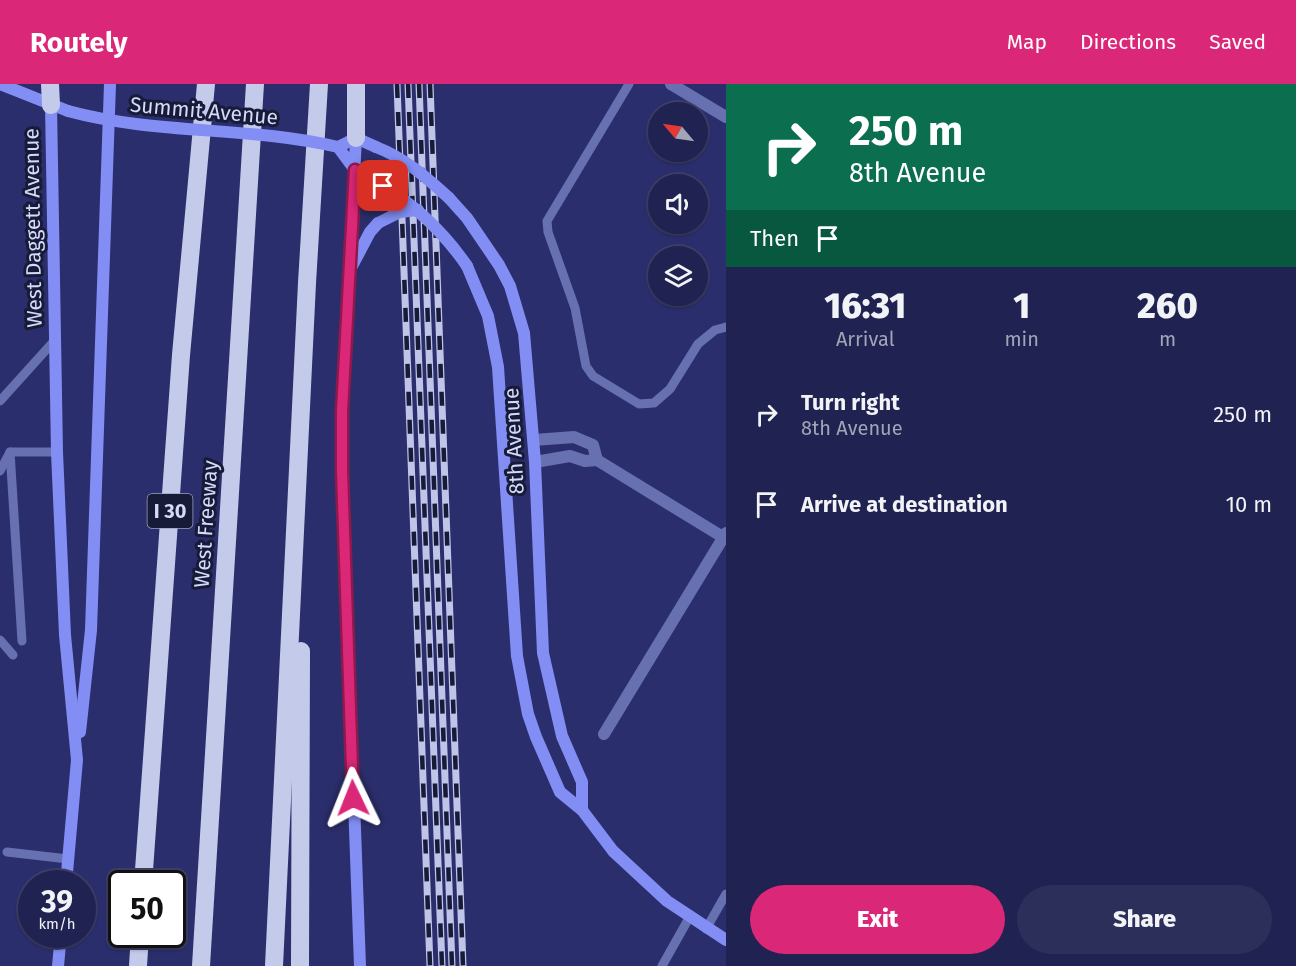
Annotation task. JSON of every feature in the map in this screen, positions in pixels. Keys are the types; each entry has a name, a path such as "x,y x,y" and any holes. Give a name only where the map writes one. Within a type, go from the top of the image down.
{"highway":[{"path":"50,84 59,108"},
{"name":"West Freeway","path":"144,870 181,355 206,84"},
{"name":"West Freeway","path":"201,966 255,84"},
{"path":"274,966 300,418 319,84"},
{"path":"356,138 357,84"},
{"path":"300,418 300,966"},
{"path":"138,966 139,948"}],"main road":[{"name":"Summit Avenue","path":"0,84 59,108 128,124 266,135 339,147"},
{"path":"67,870 76,760 91,630 111,84"},
{"name":"West Daggett Avenue","path":"55,340 59,108"},
{"path":"355,170 339,147 356,138 355,170 342,411 342,535 360,966"},
{"name":"8th Avenue","path":"356,138 397,156 422,173 467,218 499,265 517,308 528,363 534,440 543,653 562,736 582,782 582,810"},
{"name":"8th Avenue","path":"355,170 418,210 437,227 467,267 488,316 498,367 512,594 521,684 536,737 560,792 582,810 618,857 646,884 689,918 726,940"},
{"path":"349,272 370,232 378,223 400,212 418,210"},
{"path":"55,340 65,635 76,760"},
{"path":"58,966 60,948"}],"street":[{"path":"671,84 726,117"},
{"path":"534,440 581,439 593,445 597,460"},
{"path":"535,462 570,456 585,461 597,460 725,537 604,734"}],"lane":[{"path":"629,84 548,221 548,232 575,308 586,366 593,376 639,404 654,403 670,389 698,344 715,330 726,327"},
{"name":"West Daggett Avenue","path":"0,401 55,340"},
{"path":"10,452 57,452"},
{"path":"0,471 10,452"},
{"path":"10,452 22,641"},
{"path":"0,640 13,655"},
{"path":"7,852 68,859"},
{"path":"706,929 726,894"},
{"path":"663,966 689,918"}],"railway":[{"path":"397,84 430,966"},
{"path":"408,84 442,966"},
{"path":"419,84 452,966"},
{"path":"430,84 463,966"}],"route":[{"path":"353,798 342,535 342,411 355,170 383,186"}]}
